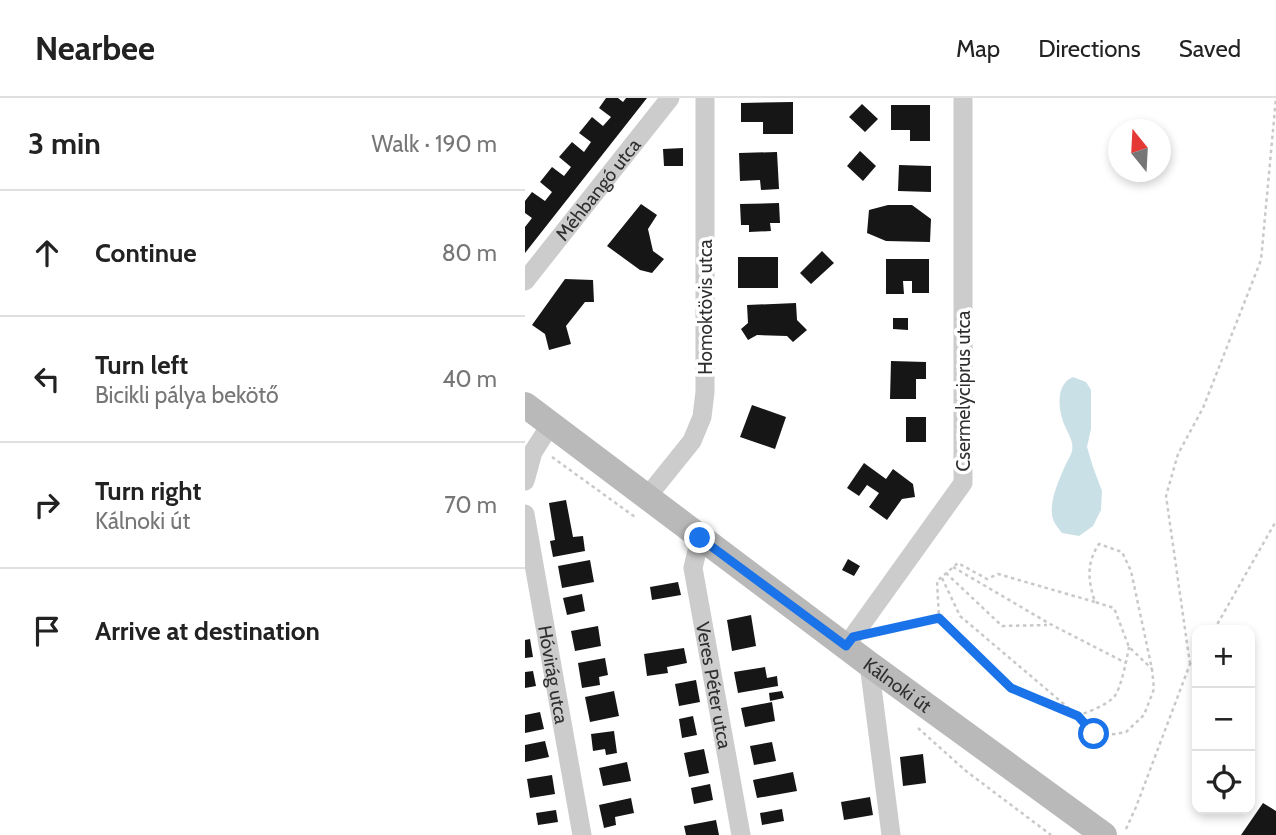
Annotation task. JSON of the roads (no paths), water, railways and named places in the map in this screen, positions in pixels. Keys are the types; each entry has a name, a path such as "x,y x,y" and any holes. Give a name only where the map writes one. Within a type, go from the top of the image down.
{"street":[{"name":"Méhbangó utca","path":"525,281 670,98"},
{"name":"Homoktövis utca","path":"647,497 692,441 702,418 705,379 705,98"},
{"name":"Csermelyciprus utca","path":"850,642 963,483 963,98"},
{"name":"Kálnoki út","path":"525,405 700,538 850,642 869,664 1104,835"},
{"path":"525,481 533,452 551,424"},
{"name":"Hóvirág utca","path":"525,513 582,835"},
{"name":"Veres Péter utca","path":"700,538 693,568 741,835"},
{"path":"869,664 891,835"}],"water":[{"path":"1073,377 1086,382 1091,390 1091,429 1087,447 1102,491 1101,510 1093,526 1079,536 1062,533 1054,522 1052,513 1055,492 1072,451 1061,413 1060,398 1063,386"}]}
